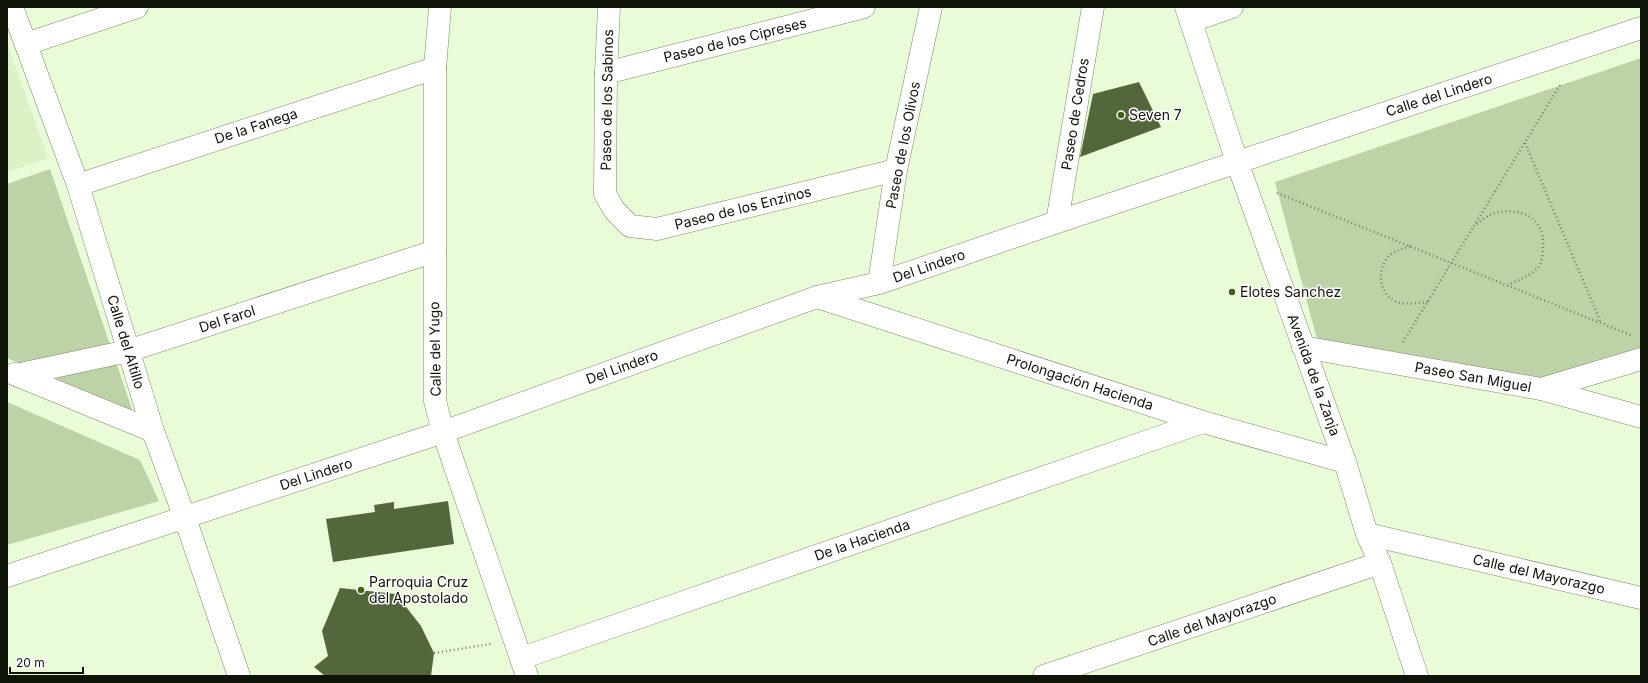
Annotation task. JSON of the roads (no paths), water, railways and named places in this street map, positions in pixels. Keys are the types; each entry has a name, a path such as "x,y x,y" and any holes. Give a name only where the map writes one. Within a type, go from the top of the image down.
{"street":[{"name":"Calle del Altillo","path":"12,7 78,185 153,431 185,518 239,676"},
{"path":"26,44 137,7"},
{"name":"Calle del Yugo","path":"440,7 434,68 434,401 443,432 524,667"},
{"name":"Paseo de los Sabinos","path":"605,194 606,73 609,7"},
{"name":"Paseo de los Cipreses","path":"606,73 864,7"},
{"name":"Paseo de los Olivos","path":"879,283 896,170 931,7"},
{"name":"Paseo de Cedros","path":"1057,222 1093,7"},
{"path":"1188,14 1232,7"},
{"name":"Avenida de la Zanja","path":"1188,14 1237,162 1345,462 1367,534 1380,563 1417,676"},
{"name":"Calle del Lindero","path":"1237,162 1641,28"},
{"name":"De la Fanega","path":"78,185 434,68"},
{"name":"Del Lindero","path":"7,576 443,432 817,297 879,283 1237,162"},
{"name":"Paseo de los Enzinos","path":"605,194 615,212 630,226 657,229 896,170"},
{"name":"Del Farol","path":"11,373 128,351 435,251"},
{"name":"Prolongación Hacienda","path":"817,297 1203,422 1345,462"},
{"name":"Paseo San Miguel","path":"1303,347 1540,389 1641,416"},
{"path":"1540,389 1641,359"},
{"path":"11,373 153,431"},
{"name":"De la Hacienda","path":"524,667 1203,422"},
{"name":"Calle del Mayorazgo","path":"1367,534 1641,598"},
{"name":"Calle del Mayorazgo","path":"1044,676 1380,563"}],"place":[{"name":"Seven 7","path":"1121,115"},
{"name":"Elotes Sanchez","path":"1232,292"},
{"name":"Parroquia Cruz del Apostolado","path":"361,590"}]}
